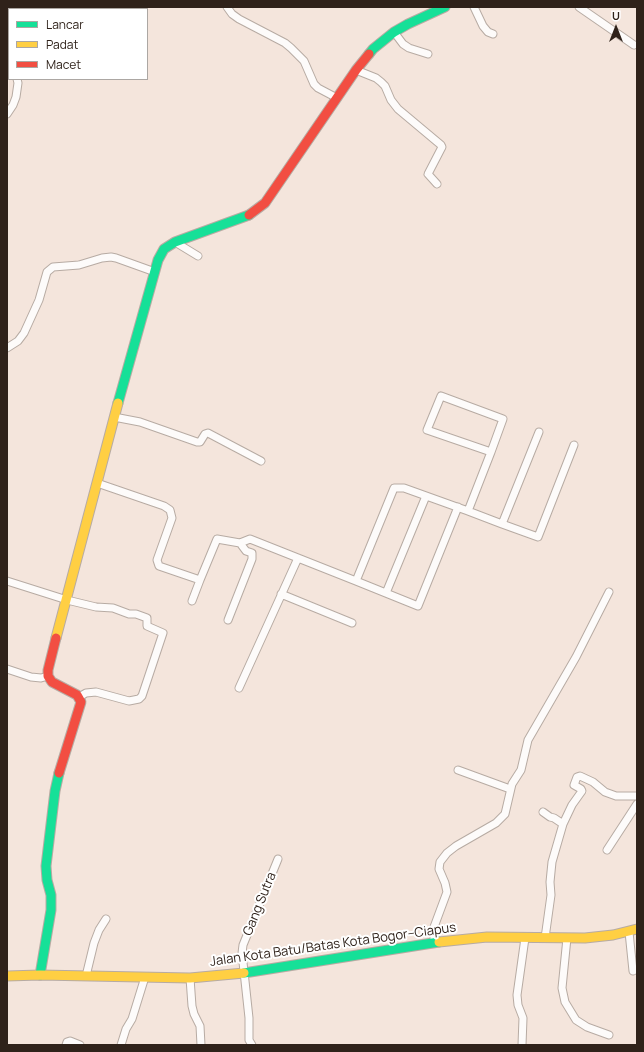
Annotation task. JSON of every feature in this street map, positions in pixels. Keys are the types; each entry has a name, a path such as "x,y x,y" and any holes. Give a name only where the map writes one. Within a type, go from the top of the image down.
{"street":[{"path":"226,7 239,19 280,40 291,48 304,61 314,84 318,88 337,98"},
{"path":"79,696 52,682 48,676 48,670 114,417 158,260 164,249 175,242 249,215 265,203 356,70 373,49 394,32 421,17 445,7"},
{"path":"474,7 483,26 488,32 493,34"},
{"path":"579,7 634,45"},
{"path":"394,32 403,44 409,48 428,54"},
{"path":"356,70 376,78 381,82 385,86 391,100 398,109 441,145 442,147 428,174 437,184"},
{"path":"7,114 14,105 18,91 16,80"},
{"path":"175,242 198,256"},
{"path":"7,348 18,341 24,333 39,300 47,272 54,267 80,265 102,258 111,257 155,272"},
{"path":"468,511 491,452 503,419 441,396 427,430 491,452"},
{"path":"114,417 140,422 197,442 200,442 205,434 208,433 261,462"},
{"path":"502,524 539,432"},
{"path":"356,581 394,488 404,488 538,537 574,445"},
{"path":"97,483 164,506 170,510 172,518 157,560 159,566 200,580"},
{"path":"386,593 426,496"},
{"path":"192,601 217,539 240,543 250,539 418,606 458,507"},
{"path":"228,620 259,542"},
{"path":"240,543 246,551 252,553 252,559"},
{"path":"239,688 298,558"},
{"path":"7,581 66,600 96,607 113,608 129,614 136,614 146,617 148,619 147,626 163,634 140,699 129,701 96,692 86,693 79,696"},
{"path":"434,942 434,927 447,892 445,882 439,870 440,862 447,853 456,846 502,818 507,810 512,784 523,765 528,740 576,657 609,592"},
{"path":"281,594 352,623"},
{"path":"7,669 31,677 41,678 48,676"},
{"path":"40,975 51,910 51,895 47,880 46,866 55,791 80,706 79,696"},
{"path":"458,770 510,790"},
{"path":"545,938 551,895 550,882 552,862 563,824 572,805 582,791 574,785 579,776 593,782 605,792 616,796 637,796"},
{"path":"607,850 637,804"},
{"path":"543,812 563,824"},
{"name":"Gang Sutra","path":"252,1045 248,1040 249,1018 242,961 243,945 278,859"},
{"path":"86,976 94,943 106,918"},
{"path":"633,930 633,971"},
{"name":"Jalan Kota Batu/Batas Kota Bogor–Ciapus","path":"7,976 40,975 190,978 244,973 434,942 487,937 600,937 633,930"},
{"path":"522,1045 523,1018 518,1004 517,995 525,938"},
{"path":"567,938 562,988 565,1002 576,1020 609,1035"},
{"path":"121,1045 126,1029 132,1019 145,977"},
{"path":"190,978 192,1006 200,1026 201,1045"},
{"path":"66,1045 70,1040 80,1045"}],"traffic: fast":[{"path":"369,54 394,32 445,7"},
{"path":"118,403 158,260 164,249 175,242 249,215"},
{"path":"40,975 51,910 51,895 47,880 46,866 55,791 59,773"},
{"path":"244,973 439,942"}],"traffic: slow":[{"path":"56,638 118,403"},
{"path":"439,942 487,937 585,938 613,935 637,929"},
{"path":"7,976 40,975 190,978 244,973"}],"traffic: jam":[{"path":"249,215 265,203 356,70 369,54"},
{"path":"56,638 48,670 48,676 52,682 77,695 81,702 59,773"}]}
